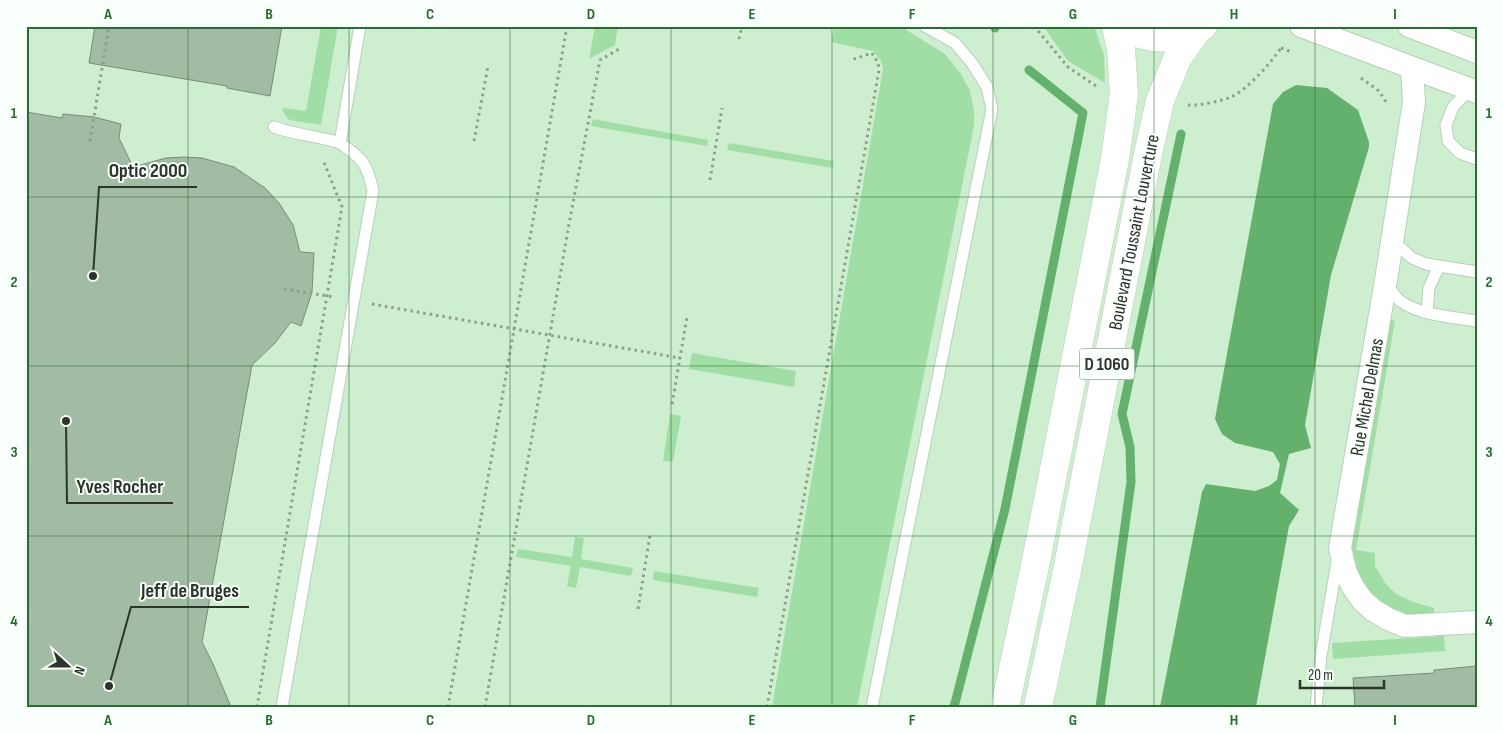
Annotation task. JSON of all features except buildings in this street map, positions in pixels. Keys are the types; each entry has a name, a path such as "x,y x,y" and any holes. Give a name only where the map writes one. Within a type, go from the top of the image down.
{"main road":[{"name":"Boulevard Toussaint Louverture","path":"1005,707 1036,561 1115,159 1124,94 1121,49 1116,26"},
{"path":"1121,26 1134,33 1156,38 1177,36 1200,28"},
{"name":"Boulevard Toussaint Louverture","path":"1038,707 1068,566 1160,101 1178,57 1200,28"}],"street":[{"path":"1301,26 1473,91"},
{"path":"1409,26 1477,52"},
{"path":"1460,26 1477,44"},
{"name":"Rue Michel Delmas","path":"1412,68 1414,102 1386,280 1340,548 1346,573 1353,587 1362,600 1373,610 1405,626 1477,622"}],"lane":[{"path":"340,143 360,26"},
{"path":"872,707 992,109 987,87 972,63 955,43 925,26"},
{"path":"1473,91 1453,108 1446,125 1448,141 1460,153 1477,159"},
{"path":"274,127 340,143 357,155 369,171 373,190 282,707"},
{"path":"1392,240 1412,258 1426,264 1477,272"},
{"path":"1428,313 1429,288 1440,266"},
{"path":"1386,280 1396,297 1410,307 1428,313 1477,321"},
{"path":"1316,707 1321,656 1340,548"}],"path":[{"path":"90,140 109,26"},
{"path":"448,707 567,26"},
{"path":"739,39 742,26"},
{"path":"1034,26 1068,67 1088,82 1103,90"},
{"path":"1182,105 1195,106 1232,97 1256,78 1281,48 1284,41"},
{"path":"485,707 577,177 600,60 621,48"},
{"path":"1281,48 1299,55"},
{"path":"767,707 879,70 876,56 872,53 851,60"},
{"path":"474,141 488,66"},
{"path":"1352,74 1379,91 1390,110 1414,102"},
{"path":"710,180 722,108"},
{"path":"257,707 342,207 322,157 325,138"},
{"path":"284,289 680,358"},
{"path":"672,404 687,317"},
{"path":"638,610 650,535"}],"shaded area":[{"path":"26,26 1477,26 1477,707 26,707"},
{"path":"321,26 338,26 321,125 289,120 283,112 283,108 306,111"},
{"path":"595,26 618,26 615,45 589,59"},
{"path":"835,26 900,26 945,54 961,74 970,91 974,111 974,126 857,707 772,707 883,69 881,61 873,51 831,42"},
{"path":"1043,26 1094,26 1104,55 1105,83 1068,61"},
{"path":"1296,85 1327,88 1358,110 1369,147 1331,275 1305,425 1311,448 1289,454 1280,493 1299,510 1289,526 1256,707 1160,707 1202,492 1206,484 1255,491 1269,486 1277,480 1280,464 1273,452 1235,443 1222,434 1215,419 1273,104 1283,92"},
{"path":"593,119 708,140 707,146 591,126"},
{"path":"729,143 834,161 833,168 727,150"},
{"path":"1388,319 1395,321 1356,550 1375,553 1375,566 1386,584 1396,594 1413,602 1434,608 1434,620 1395,616 1361,586 1350,551"},
{"path":"692,353 796,371 794,387 689,369"},
{"path":"670,414 681,416 673,462 663,461"},
{"path":"575,537 584,538 581,559 633,568 631,576 580,567 576,588 567,586 571,566 516,557 518,549 572,557"},
{"path":"654,571 759,588 757,597 653,580"},
{"path":"1444,636 1445,651 1333,659 1332,643"}],"waterway":[{"path":"954,707 1005,509 1083,113 1029,70"},
{"path":"1100,707 1131,482 1130,447 1122,414 1181,134"}],"place":[{"name":"Optic 2000","path":"93,276"},
{"name":"Yves Rocher","path":"66,421"},
{"name":"Jeff de Bruges","path":"109,686"}]}
